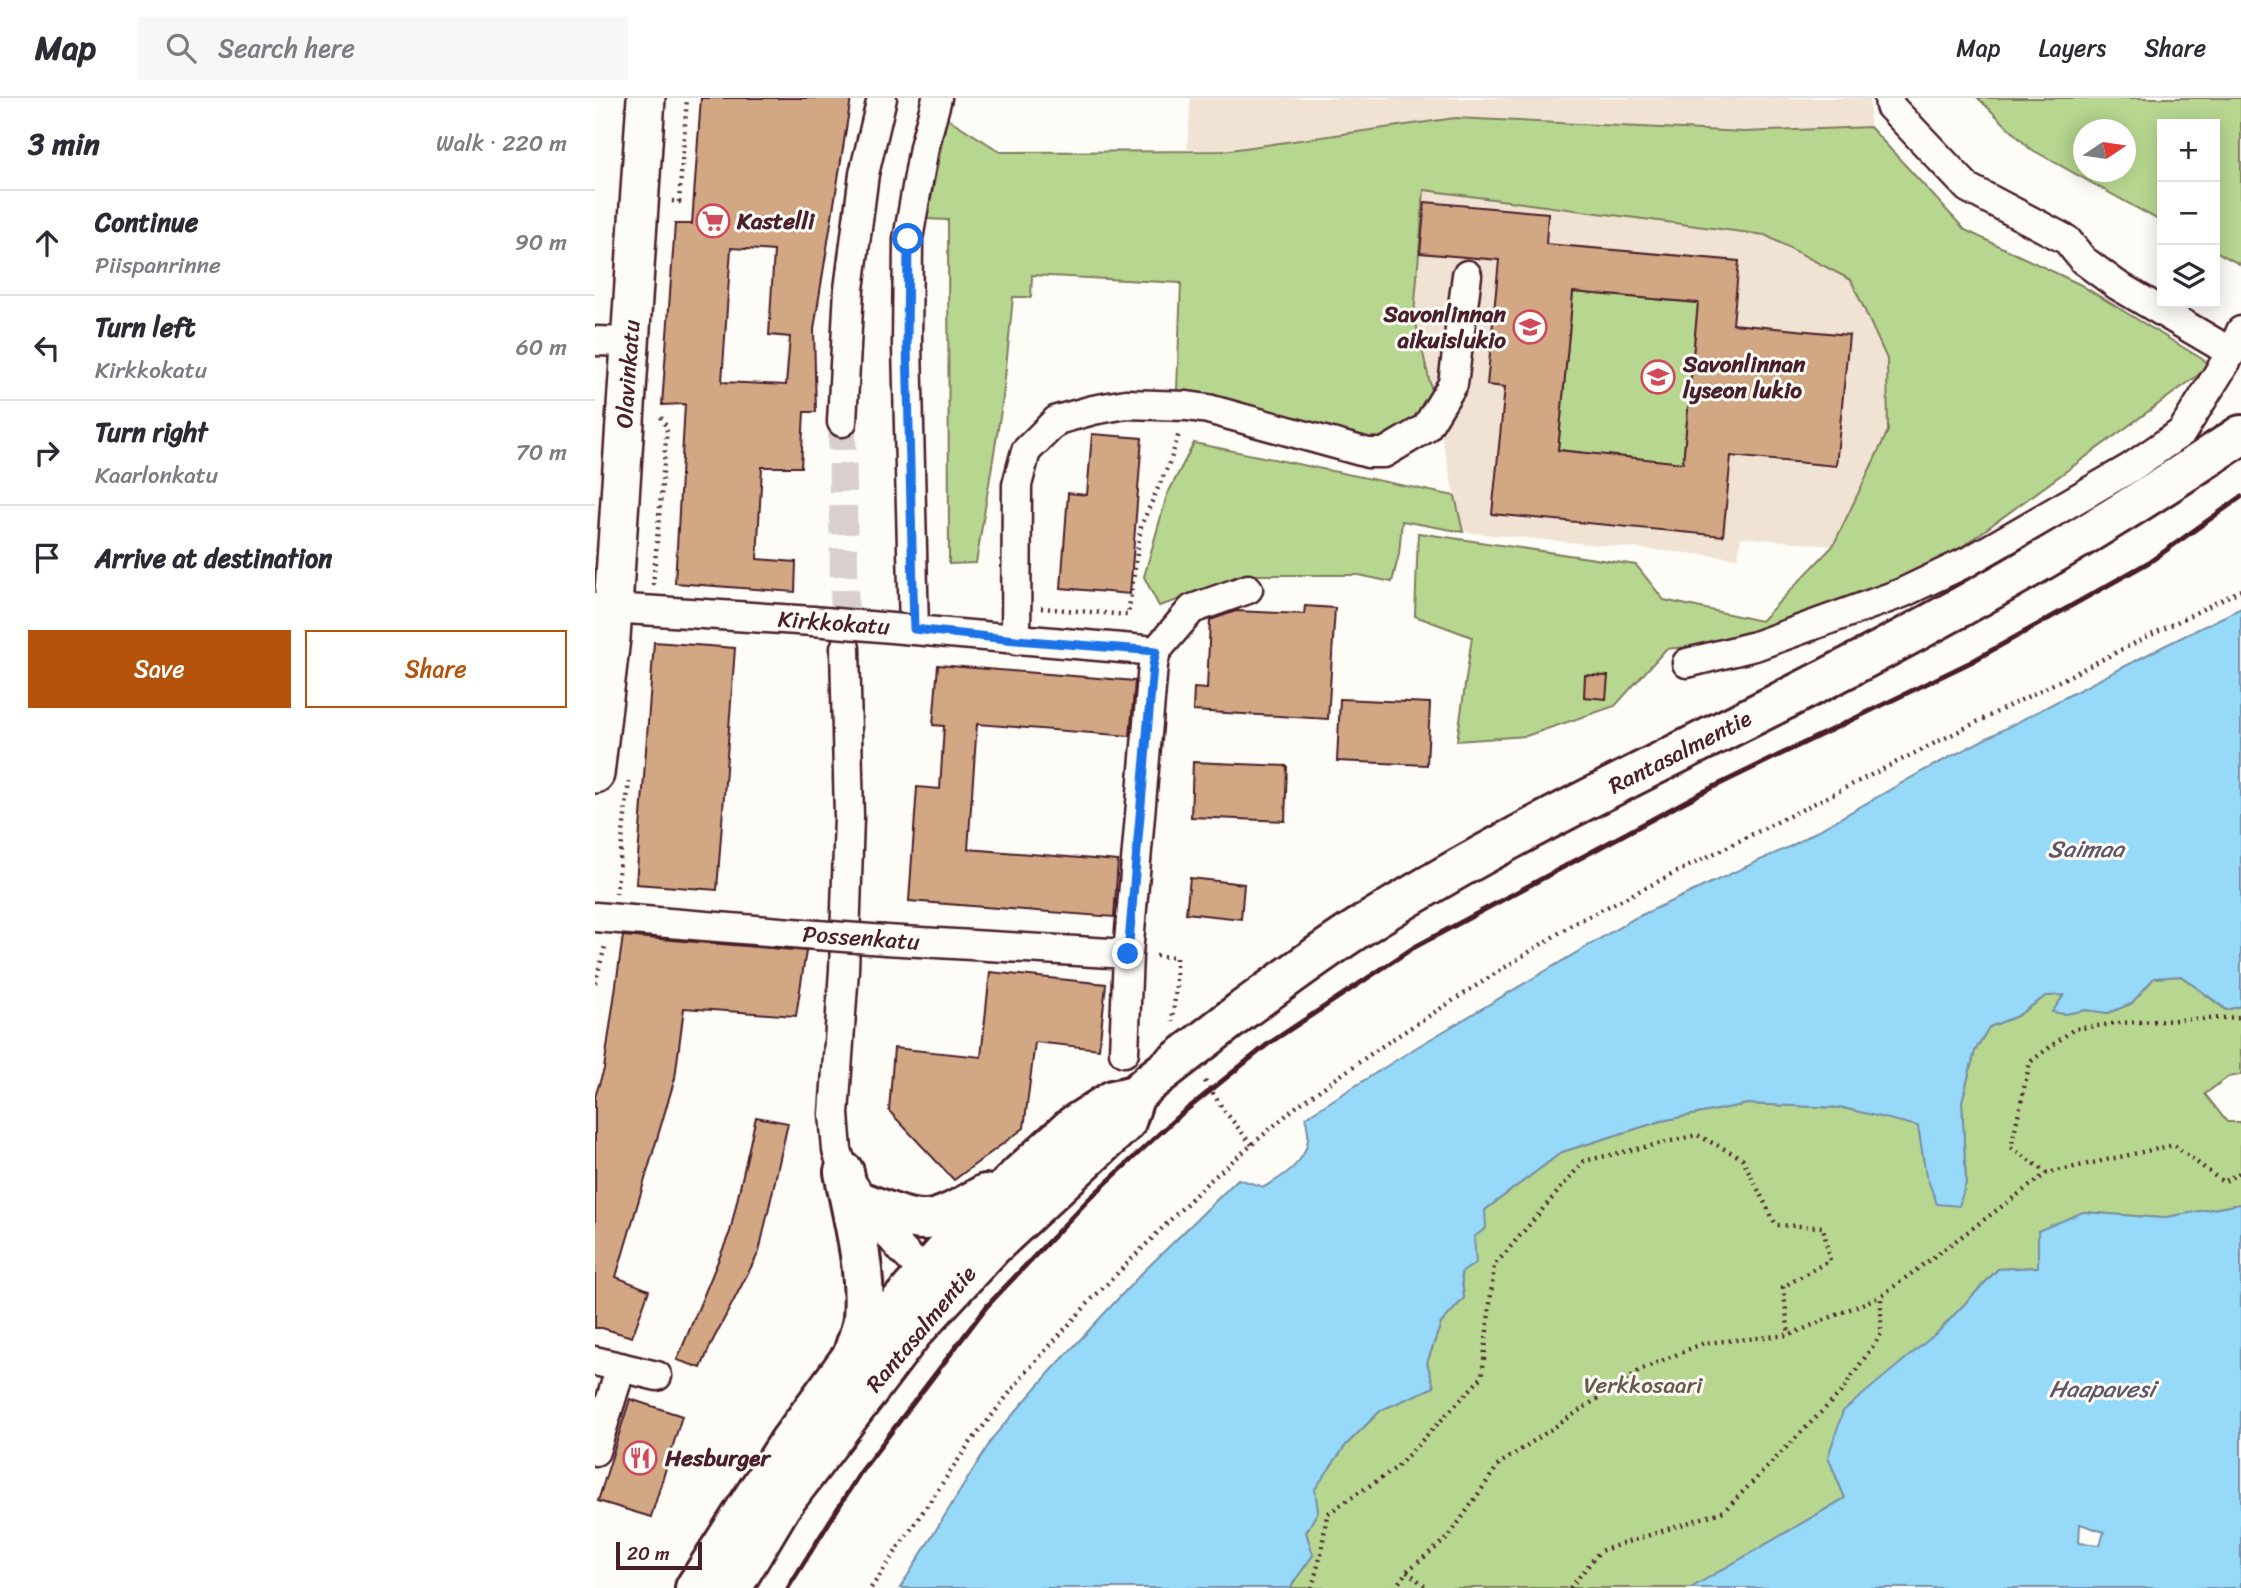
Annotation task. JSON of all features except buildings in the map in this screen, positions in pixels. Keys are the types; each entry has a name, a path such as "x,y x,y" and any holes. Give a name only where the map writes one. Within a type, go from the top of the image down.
{"highway":[{"name":"Rantasalmentie","path":"732,1588 781,1506 913,1332 936,1284 1020,1174 1073,1125 1113,1100 1143,1088 1301,967 1359,928 1475,859 1885,648 2138,504 2241,435"},
{"name":"Rantasalmentie","path":"852,1356 1043,1198 1126,1122 1143,1088"},
{"path":"695,1588 789,1442 852,1356 863,1321 864,1296 862,1269 844,1172"},
{"path":"865,1203 907,1219 934,1220 948,1215 1020,1174"}],"main road":[{"name":"Olavinkatu","path":"595,774 611,638 603,608 613,341 646,98"}],"street":[{"path":"842,422 849,289 864,174 882,98"},
{"path":"914,629 907,345 908,239 924,147 937,98"},
{"path":"1687,663 1755,646 1902,593 1969,561 2120,474 2182,432 2234,350 2232,339 2117,285 2083,260 2067,240 1968,188 1890,106 1889,98"},
{"path":"1016,640 1017,485 1026,451 1057,420 1126,404 1187,406 1368,453 1384,453 1426,428 1453,384 1467,275"},
{"path":"1124,1052 1128,954 1156,651 1192,608 1248,589"},
{"name":"Kirkkokatu","path":"603,608 813,621 1156,651"},
{"path":"845,649 848,890 834,1114 837,1150 844,1172 865,1203 895,1242 936,1284"},
{"name":"Possenkatu","path":"604,918 885,940 1128,954"},
{"path":"595,1451 608,1364 657,1376"}],"path":[{"path":"1037,614 1040,608 1128,615 1141,526 1171,459 1187,406"},
{"path":"871,1588 967,1447 1026,1371 1206,1184 1297,1107 1374,1052 1573,924 2241,590"},
{"path":"595,983 604,918"},
{"path":"1172,1026 1176,957"},
{"path":"2047,1173 2011,1147 2030,1062 2074,1029 2119,1023 2241,1017"},
{"path":"1201,1074 1223,1109 1252,1145"},
{"path":"1312,1588 1327,1514 1396,1468 1482,1377 1494,1266 1584,1161 1697,1135 1742,1158 1776,1225 1823,1227 1830,1260 1783,1287 1789,1335"},
{"path":"1395,1588 1407,1571 1448,1538 1499,1464 1643,1369 1704,1343 1789,1335 1881,1296 2047,1173 2174,1145 2223,1182 2241,1172"},
{"path":"1570,1588 1600,1551 1724,1511 1841,1392 1881,1334 1881,1296"},
{"path":"1407,1571 1427,1588"}],"shaded area":[{"path":"1191,98 1870,98 1870,127 1746,132 1458,118 1225,152 1187,149"},
{"name":"Savonlinnan lyseon lukio","path":"1423,190 1765,235 1851,280 1887,359 1888,431 1833,546 1741,537 1738,558 1463,532 1414,315"}],"green space":[{"path":"1978,98 2241,98 2241,265 2220,254 2220,119 2157,119 2157,219 2090,182 2136,182 2136,119 2073,119 2073,172 2029,148"},
{"path":"947,118 1001,152 1223,151 1455,118 1744,132 1870,127 1965,230 2079,284 2212,365 1941,562 1738,642 1666,649 1615,706 1526,736 1457,741 1472,637 1415,616 1418,533 1636,565 1664,600 1761,621 1833,546 1888,431 1887,359 1851,280 1765,235 1424,190 1414,315 1433,396 1419,419 1378,445 1177,390 1181,283 1032,275 1031,297 1013,297 1003,398 976,563 949,564 948,220 927,219"},
{"path":"1573,292 1698,303 1683,463 1558,450"},
{"path":"1194,443 1455,496 1463,532 1402,521 1399,554 1392,582 1359,575 1256,575 1159,606 1144,577 1167,495"},
{"name":"Verkkosaari","path":"2181,976 2226,1010 2241,1006 2241,1075 2228,1077 2205,1094 2227,1122 2241,1122 2241,1204 2161,1218 2083,1212 2038,1267 1998,1269 1939,1331 1828,1457 1845,1498 1691,1588 1291,1588 1313,1555 1306,1532 1318,1511 1314,1489 1346,1445 1381,1410 1434,1387 1427,1363 1441,1323 1464,1298 1461,1273 1485,1210 1562,1152 1661,1121 1747,1104 1843,1108 1918,1125 1926,1175 1966,1183 1962,1101 1975,1051 1989,1027 2017,1016 2046,996 2064,994 2053,1012 2065,1014 2086,1010 2108,1013 2131,1004 2154,978"}],"water":[{"name":"Saimaa","path":"2241,608 2241,1006 2227,1010 2181,976 2154,978 2131,1004 2108,1013 2086,1010 2065,1014 2052,1012 2064,995 2046,996 2017,1016 1989,1027 1975,1051 1962,1101 1966,1183 1959,1206 1937,1204 1926,1175 1918,1126 1843,1108 1747,1104 1661,1121 1562,1152 1485,1210 1486,1228 1474,1237 1476,1263 1461,1273 1464,1298 1441,1323 1427,1363 1434,1387 1381,1410 1346,1445 1315,1489 1318,1511 1306,1532 1313,1555 1291,1588 900,1588 994,1436 1141,1274 1238,1179 1264,1187 1279,1179 1298,1162 1303,1155 1308,1136 1306,1117 1417,1047 1635,918 1789,847 1925,770"},
{"name":"Haapavesi","path":"2241,1204 2241,1588 1691,1588 1845,1498 1828,1457 1843,1411 1939,1331 1998,1269 2038,1267 2038,1231 2083,1212 2161,1218","holes":["2080,1524 2104,1532 2100,1545 2079,1543"]}],"tunnel":[{"path":"842,422 845,647"}],"railway":[{"path":"788,1588 860,1473 987,1306 1089,1199 1175,1119 1268,1044 1413,948 1699,794 1971,662 2151,561 2241,497"}],"place":[{"name":"Kastelli","path":"713,221"},
{"name":"Savonlinnan aikuislukio","path":"1530,327"},
{"name":"Savonlinnan lyseon lukio","path":"1658,377"},
{"name":"Hesburger","path":"640,1458"}],"route":[{"path":"908,239 907,345 914,629 1156,651 1128,954"}]}
